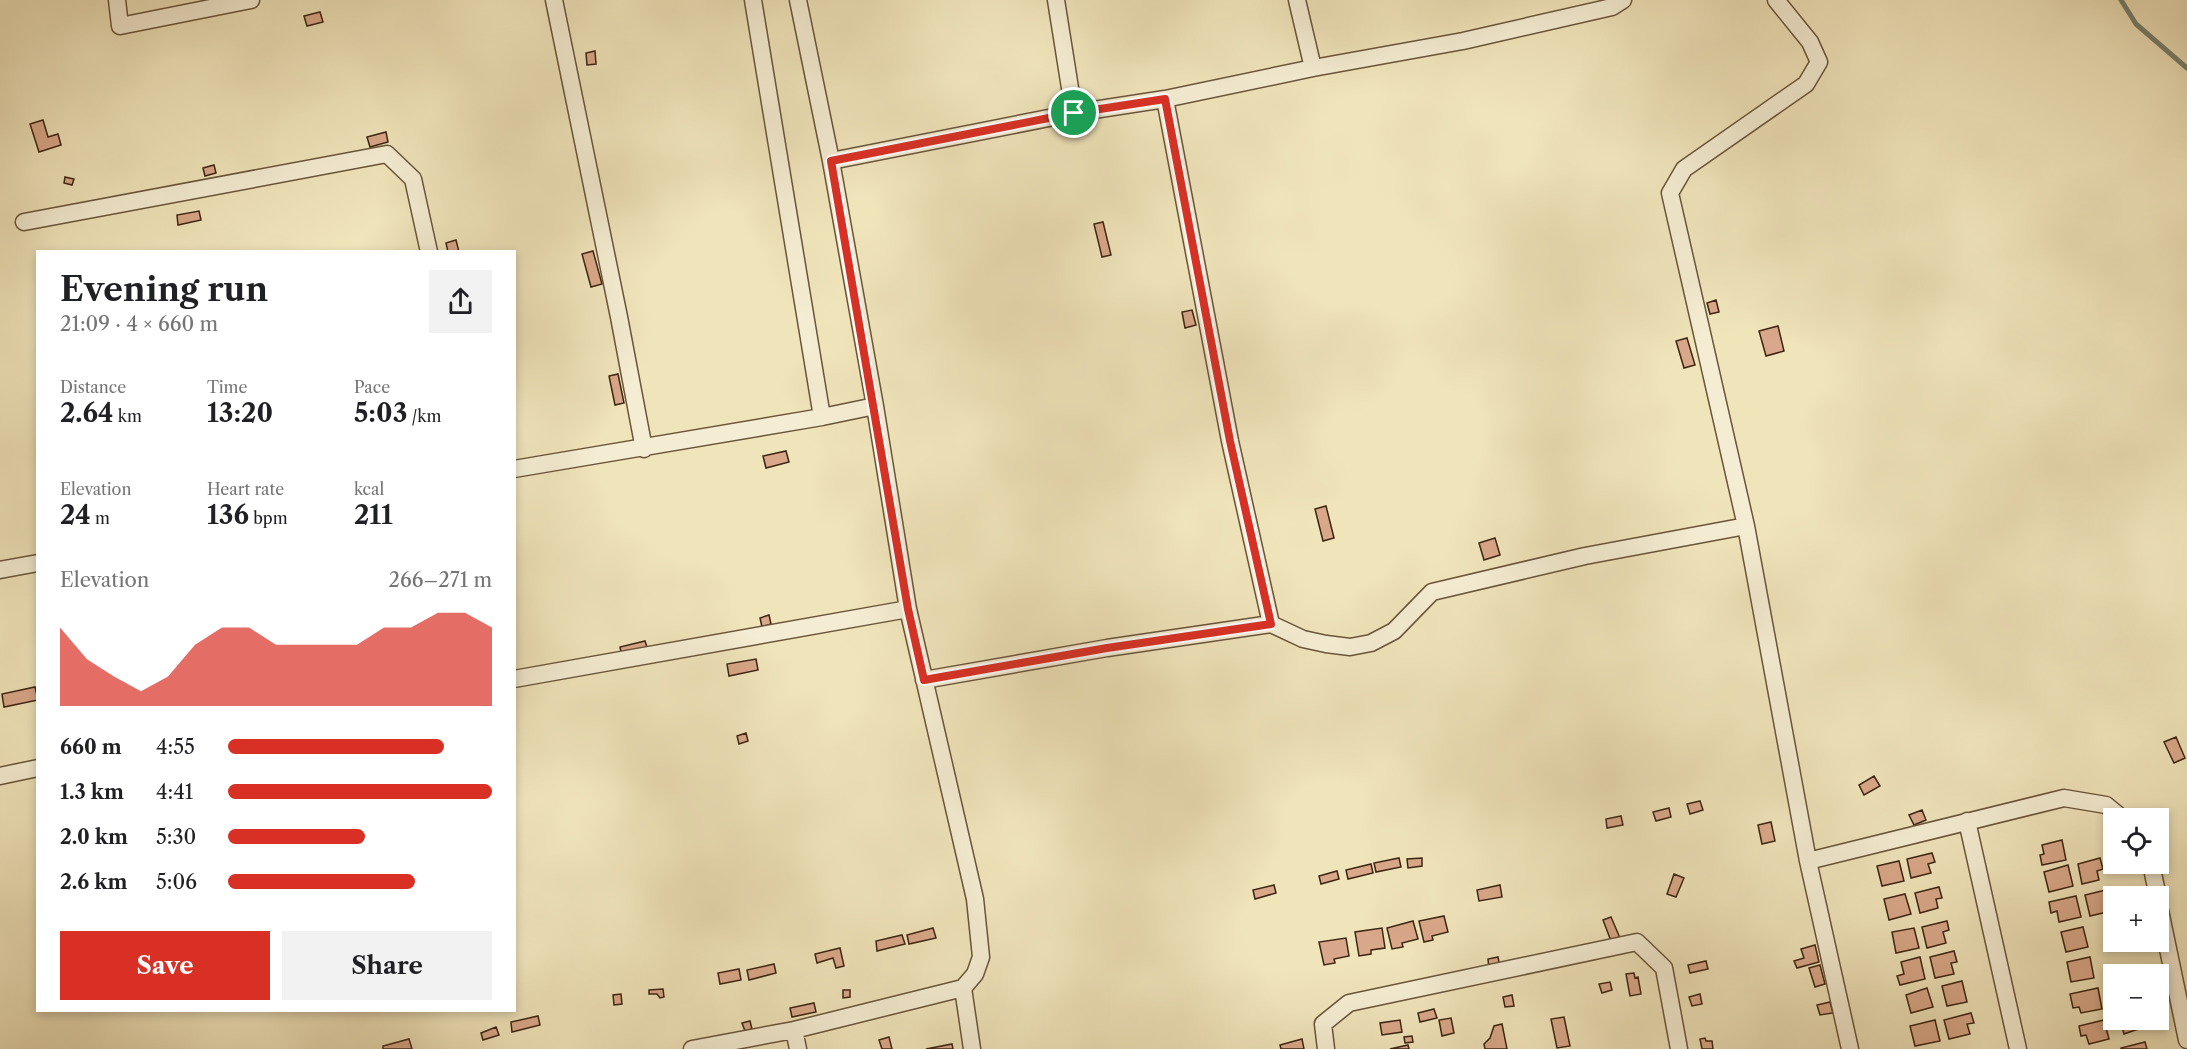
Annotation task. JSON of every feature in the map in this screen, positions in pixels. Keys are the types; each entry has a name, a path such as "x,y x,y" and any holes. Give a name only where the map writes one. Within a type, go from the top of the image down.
{"street":[{"path":"117,0 120,26 251,0"},
{"path":"554,0 620,317 644,449"},
{"path":"753,0 822,417"},
{"path":"692,1049 794,1030 963,988 975,974 981,957 975,899 908,609 875,406 831,161 798,0"},
{"path":"1056,0 1074,113"},
{"path":"1297,0 1313,68"},
{"path":"831,161 1074,113 1165,99 1313,68 1463,41 1612,7 1623,0"},
{"path":"1776,0 1810,42 1819,62 1806,84 1684,169 1670,193 1746,526 1808,861 1850,1049"},
{"path":"1165,99 1230,441 1271,624"},
{"path":"24,222 387,154 413,179 429,250"},
{"path":"516,469 644,449 875,406"},
{"path":"924,680 1107,648 1271,624 1303,639 1350,647 1371,643 1394,631 1432,592 1585,556 1746,526"},
{"path":"0,570 36,563"},
{"path":"516,679 908,609"},
{"path":"0,776 36,768"},
{"path":"1808,861 2064,798 2106,805 2110,808"},
{"path":"1967,821 2018,1049"},
{"path":"1326,1049 1323,1024 1349,1003 1637,942 1664,968 1679,1049"},
{"path":"2169,952 2187,1040"},
{"path":"963,988 972,1049"},
{"path":"794,1030 798,1049"}],"building":[{"path":"320,12 323,22 307,26 304,16"},
{"path":"595,51 596,64 587,65 586,53"},
{"path":"43,120 48,137 58,134 61,145 39,152 30,124"},
{"path":"386,132 388,142 370,147 367,137"},
{"path":"214,165 216,173 205,176 203,168"},
{"path":"65,177 74,179 72,185 64,183"},
{"path":"199,211 201,220 178,225 177,215"},
{"path":"1103,222 1111,255 1102,257 1094,224"},
{"path":"456,240 458,250 448,250 446,243"},
{"path":"593,251 602,284 591,287 582,254"},
{"path":"1716,300 1719,312 1710,314 1707,303"},
{"path":"1192,310 1196,325 1185,328 1182,312"},
{"path":"1778,326 1784,351 1766,356 1759,331"},
{"path":"1687,338 1695,365 1684,368 1676,341"},
{"path":"618,374 624,403 615,405 609,376"},
{"path":"786,451 789,462 766,468 763,456"},
{"path":"1326,506 1334,538 1323,541 1315,509"},
{"path":"1495,538 1500,555 1484,560 1479,543"},
{"path":"769,615 771,624 762,627 760,618"},
{"path":"645,641 648,650 622,657 620,647"},
{"path":"756,659 758,670 729,676 727,664"},
{"path":"35,687 36,700 4,707 2,694"},
{"path":"746,733 748,741 739,744 737,736"},
{"path":"2176,737 2185,758 2174,763 2164,742"},
{"path":"1874,776 1880,786 1864,795 1859,785"},
{"path":"1700,801 1703,810 1690,814 1687,804"},
{"path":"1669,808 1671,817 1656,821 1653,812"},
{"path":"1922,810 1926,820 1914,825 1909,815"},
{"path":"1621,816 1623,825 1607,828 1606,819"},
{"path":"1771,822 1775,841 1762,844 1758,825"},
{"path":"2062,840 2066,860 2042,865 2040,855 2044,854 2042,845"},
{"path":"1932,853 1935,862 1928,864 1931,873 1911,878 1907,859"},
{"path":"1399,858 1401,867 1376,872 1374,863"},
{"path":"1422,858 1422,866 1408,868 1407,859"},
{"path":"2100,858 2103,869 2097,871 2099,880 2082,884 2078,864"},
{"path":"1899,861 1904,881 1882,886 1877,866"},
{"path":"1371,864 1373,873 1348,879 1346,870"},
{"path":"2068,865 2073,886 2049,892 2044,872"},
{"path":"1337,871 1339,879 1321,884 1319,876"},
{"path":"1674,874 1684,878 1676,897 1667,894"},
{"path":"1274,885 1276,893 1255,899 1253,890"},
{"path":"1500,885 1502,897 1479,901 1477,890"},
{"path":"1939,887 1942,898 1936,899 1938,908 1920,913 1915,893"},
{"path":"2103,891 2103,913 2090,916 2085,895"},
{"path":"1905,894 1911,914 1889,920 1884,899"},
{"path":"2076,896 2081,917 2059,922 2057,911 2051,913 2049,902"},
{"path":"1444,916 1448,932 1432,936 1433,940 1424,942 1419,921"},
{"path":"1611,917 1620,938 1611,941 1603,920"},
{"path":"1413,921 1418,939 1402,943 1403,947 1392,949 1387,928"},
{"path":"1947,921 1949,930 1943,932 1946,943 1927,948 1922,927"},
{"path":"2083,927 2088,947 2066,952 2061,932"},
{"path":"933,928 936,938 909,944 907,935"},
{"path":"1382,928 1385,948 1371,950 1371,954 1359,956 1355,932"},
{"path":"1914,928 1919,948 1896,953 1892,932"},
{"path":"902,935 905,944 877,951 876,941"},
{"path":"1346,938 1349,956 1334,959 1335,963 1324,965 1319,942"},
{"path":"1815,945 1819,962 1797,968 1794,961 1804,958 1801,949"},
{"path":"840,948 844,966 836,968 833,958 817,963 815,954"},
{"path":"1954,951 1957,962 1951,963 1954,974 1935,978 1930,957"},
{"path":"1498,957 1500,968 1489,970 1488,959"},
{"path":"1920,957 1925,979 1900,985 1897,976 1904,974 1901,962"},
{"path":"2090,957 2094,978 2071,982 2067,962"},
{"path":"1706,961 1708,969 1690,973 1688,965"},
{"path":"774,964 776,973 749,980 747,970"},
{"path":"1820,965 1825,984 1815,987 1809,968"},
{"path":"739,969 741,980 720,984 718,973"},
{"path":"1634,973 1635,978 1638,977 1641,994 1630,996 1626,974"},
{"path":"1962,981 1967,1002 1947,1006 1942,986"},
{"path":"1610,982 1612,990 1602,993 1599,984"},
{"path":"1927,988 1933,1007 1911,1013 1906,995"},
{"path":"2098,988 2102,1009 2081,1013 2079,1007 2073,1008 2070,994"},
{"path":"663,989 664,997 649,994 649,990"},
{"path":"843,990 850,990 850,997 843,998"},
{"path":"621,994 622,1004 614,1005 613,995"},
{"path":"1700,994 1702,1004 1692,1006 1689,997"},
{"path":"1512,995 1514,1006 1505,1007 1503,997"},
{"path":"1830,1002 1833,1013 1820,1015 1817,1005"},
{"path":"814,1003 816,1012 792,1017 790,1008"},
{"path":"1434,1009 1437,1018 1420,1022 1418,1013"},
{"path":"1971,1013 1974,1023 1967,1024 1970,1034 1949,1039 1944,1020"},
{"path":"538,1016 540,1025 512,1032 511,1022"},
{"path":"1564,1017 1570,1046 1557,1048 1551,1019"},
{"path":"1451,1018 1454,1033 1442,1036 1439,1020"},
{"path":"1400,1020 1402,1032 1382,1035 1380,1023"},
{"path":"1935,1020 1940,1041 1915,1046 1910,1026"},
{"path":"2103,1020 2103,1030 2107,1030 2109,1039 2089,1044 2086,1035 2081,1036 2079,1026"},
{"path":"750,1021 752,1029 745,1031 742,1023"},
{"path":"1502,1024 1507,1049 1485,1049 1484,1044 1490,1038 1494,1026"},
{"path":"496,1027 499,1035 483,1040 481,1033"},
{"path":"2123,1030 2136,1030 2124,1034"},
{"path":"1412,1036 1413,1042 1405,1043 1404,1037"},
{"path":"889,1037 892,1049 882,1049 879,1040"},
{"path":"1705,1038 1706,1041 1712,1041 1713,1049 1702,1049 1700,1039"},
{"path":"409,1039 412,1049 383,1049 383,1046"},
{"path":"1302,1039 1304,1049 1281,1049 1280,1045"},
{"path":"2145,1042 2147,1049 2121,1049 2121,1048"},
{"path":"952,1044 953,1049 926,1049"},
{"path":"1408,1045 1409,1049 1390,1049"}],"waterway":[{"path":"2121,0 2136,24 2187,68"}],"route":[{"path":"1165,99 1230,441 1271,624 1107,648 924,680 908,609 875,406 831,161 1074,113 1165,99"}]}
